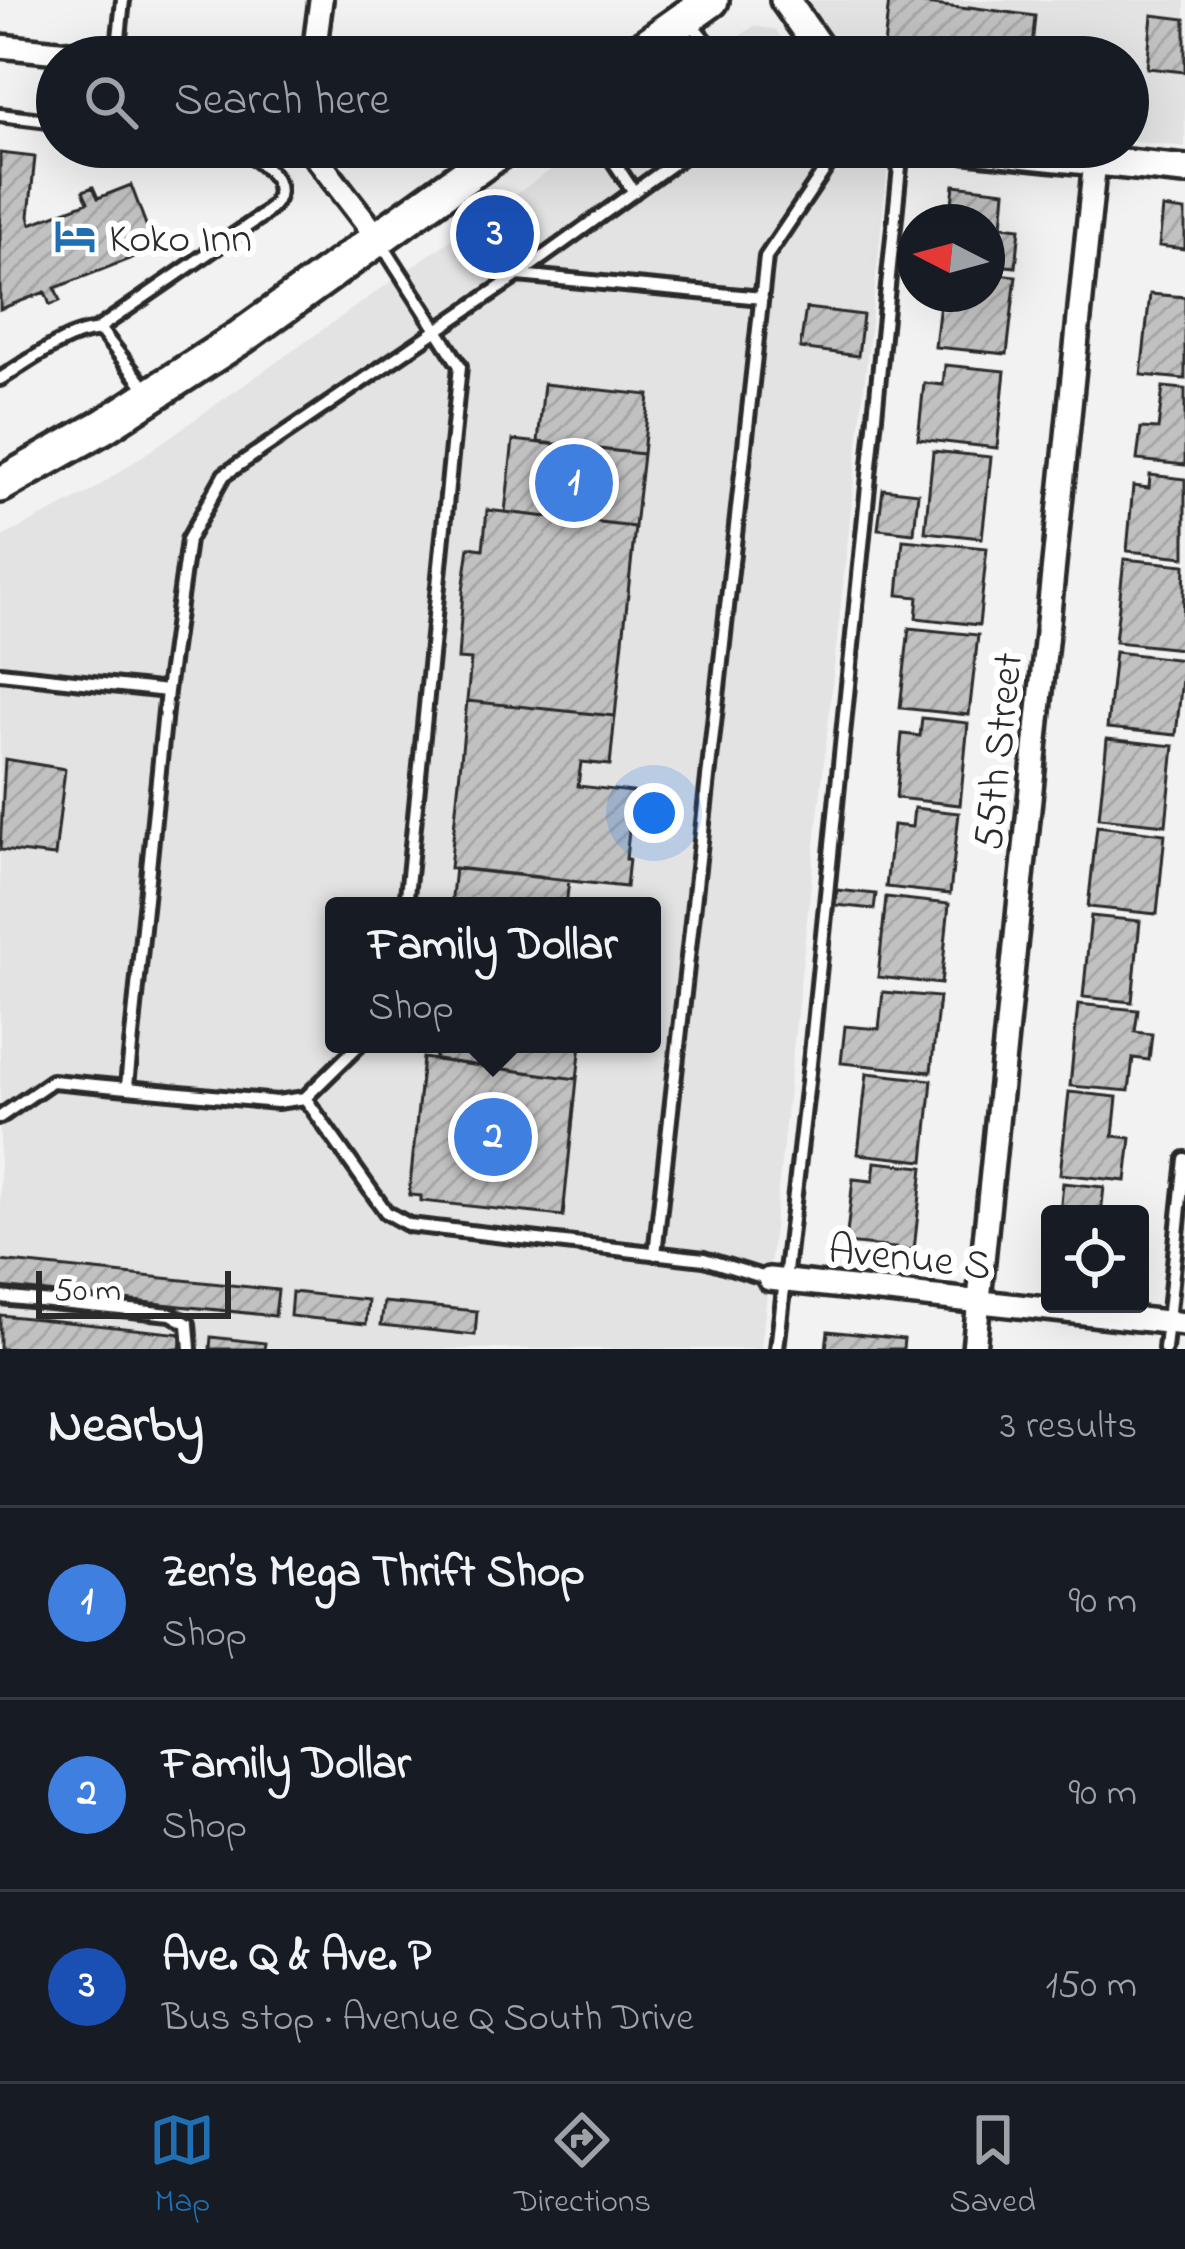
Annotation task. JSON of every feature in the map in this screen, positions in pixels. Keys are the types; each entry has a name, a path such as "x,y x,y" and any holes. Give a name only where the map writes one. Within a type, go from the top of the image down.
{"highway":[{"path":"661,36 699,9"},
{"path":"0,484 104,426 241,337 476,168"}],"street":[{"path":"316,36 321,0"},
{"path":"785,0 809,36"},
{"path":"0,46 36,50"},
{"path":"1149,166 1185,170"},
{"path":"324,168 378,238"},
{"name":"55th Street","path":"974,1349 1094,168"},
{"name":"Avenue S","path":"776,1279 1176,1323"}],"lane":[{"path":"119,36 123,0"},
{"path":"0,116 36,120"},
{"path":"95,331 262,216 278,198 279,189 267,168"},
{"path":"618,168 634,192"},
{"path":"127,1086 167,691 188,540 224,475 667,168"},
{"path":"655,1254 766,257 826,168"},
{"path":"777,1349 776,1279 809,1064 900,168"},
{"path":"378,238 460,366 407,897"},
{"path":"518,275 762,298"},
{"path":"4,374 88,330 101,331 152,395"},
{"path":"0,673 167,691"},
{"path":"0,1117 52,1081 277,1102 305,1098 351,1053"},
{"path":"305,1098 386,1212 409,1226 704,1259 776,1279"},
{"path":"1165,1349 1176,1323 1185,1159"},
{"path":"0,1297 171,1314 188,1324 190,1349"}],"shaded area":[{"path":"804,0 1185,0 1185,147 1149,143 1149,36 830,36"},
{"path":"754,26 776,30 780,36 740,36"},
{"path":"553,168 888,168 761,1349 0,1349 0,538 90,492"}],"building":[{"path":"889,0 1035,16 1033,36 885,36"},
{"path":"1152,15 1185,19 1185,72 1149,68"},
{"name":"Koko Inn","path":"0,153 35,157 31,224 88,202 83,191 93,187 98,198 131,185 155,249 55,288 60,301 50,305 45,292 0,309"},
{"path":"954,185 1005,191 1004,204 952,204"},
{"path":"1163,208 1185,211 1185,249 1159,246"},
{"path":"1005,226 1020,228 1016,267 1005,266"},
{"path":"1005,275 1016,276 1007,354 935,347 939,312 1005,312"},
{"path":"1150,294 1185,297 1185,379 1141,375"},
{"path":"806,308 863,315 858,356 800,348"},
{"path":"945,365 1005,371 997,448 918,439 924,383 943,385"},
{"path":"544,384 649,395 643,454 538,442"},
{"path":"1163,387 1185,389 1185,465 1137,460 1141,428 1158,429"},
{"path":"513,440 643,454 635,527 505,512"},
{"path":"933,451 991,457 982,538 925,532"},
{"path":"1150,475 1185,479 1185,557 1127,551 1133,486 1149,488"},
{"path":"883,489 918,493 914,533 878,529"},
{"path":"487,510 635,527 615,716 467,701 471,660 458,659 463,591 469,547 483,549"},
{"path":"903,540 987,548 979,625 916,618 918,597 898,595"},
{"path":"1124,559 1185,565 1182,649 1115,642"},
{"path":"909,628 978,635 969,715 900,708"},
{"path":"1115,652 1184,660 1176,735 1107,728"},
{"path":"467,701 615,716 610,765 581,762 578,786 633,792 626,887 450,868"},
{"path":"922,718 968,723 960,805 896,798 902,734 920,736"},
{"path":"1107,739 1174,746 1166,825 1099,818"},
{"path":"5,759 65,769 55,856 0,850"},
{"path":"914,808 959,813 950,894 886,887 893,825 912,827"},
{"path":"1097,826 1165,834 1157,914 1088,907"},
{"path":"455,868 569,880 567,897 452,897"},
{"path":"837,890 876,894 874,909 835,905"},
{"path":"886,897 949,904 941,984 878,977"},
{"path":"1091,916 1140,921 1132,1002 1083,997"},
{"path":"883,992 939,997 931,1072 841,1063 845,1026 879,1029"},
{"path":"1078,1004 1138,1010 1135,1032 1152,1034 1149,1060 1133,1058 1129,1091 1070,1086"},
{"path":"436,1053 580,1053 577,1079 435,1060"},
{"path":"423,1058 577,1079 563,1216 421,1201 421,1196 409,1195"},
{"path":"867,1073 932,1080 924,1161 858,1154"},
{"path":"1069,1092 1117,1097 1113,1136 1131,1138 1126,1181 1060,1174"},
{"path":"875,1162 923,1167 914,1250 846,1243 853,1179 873,1181"},
{"path":"1063,1183 1104,1187 1102,1205 1061,1205"},
{"path":"0,1261 278,1290 275,1316 0,1287"},
{"path":"292,1292 368,1300 366,1324 290,1316"},
{"path":"384,1302 477,1311 475,1335 381,1325"},
{"path":"0,1315 182,1334 180,1349 0,1349"},
{"path":"828,1331 904,1339 903,1349 826,1349"},
{"path":"211,1337 265,1343 264,1349 210,1349"}],"place":[{"name":"Ave. Q & Ave. P","path":"495,234"},
{"name":"Koko Inn","path":"75,236"},
{"name":"Zen’s Mega Thrift Shop","path":"574,483"},
{"name":"Family Dollar","path":"493,1137"}]}
